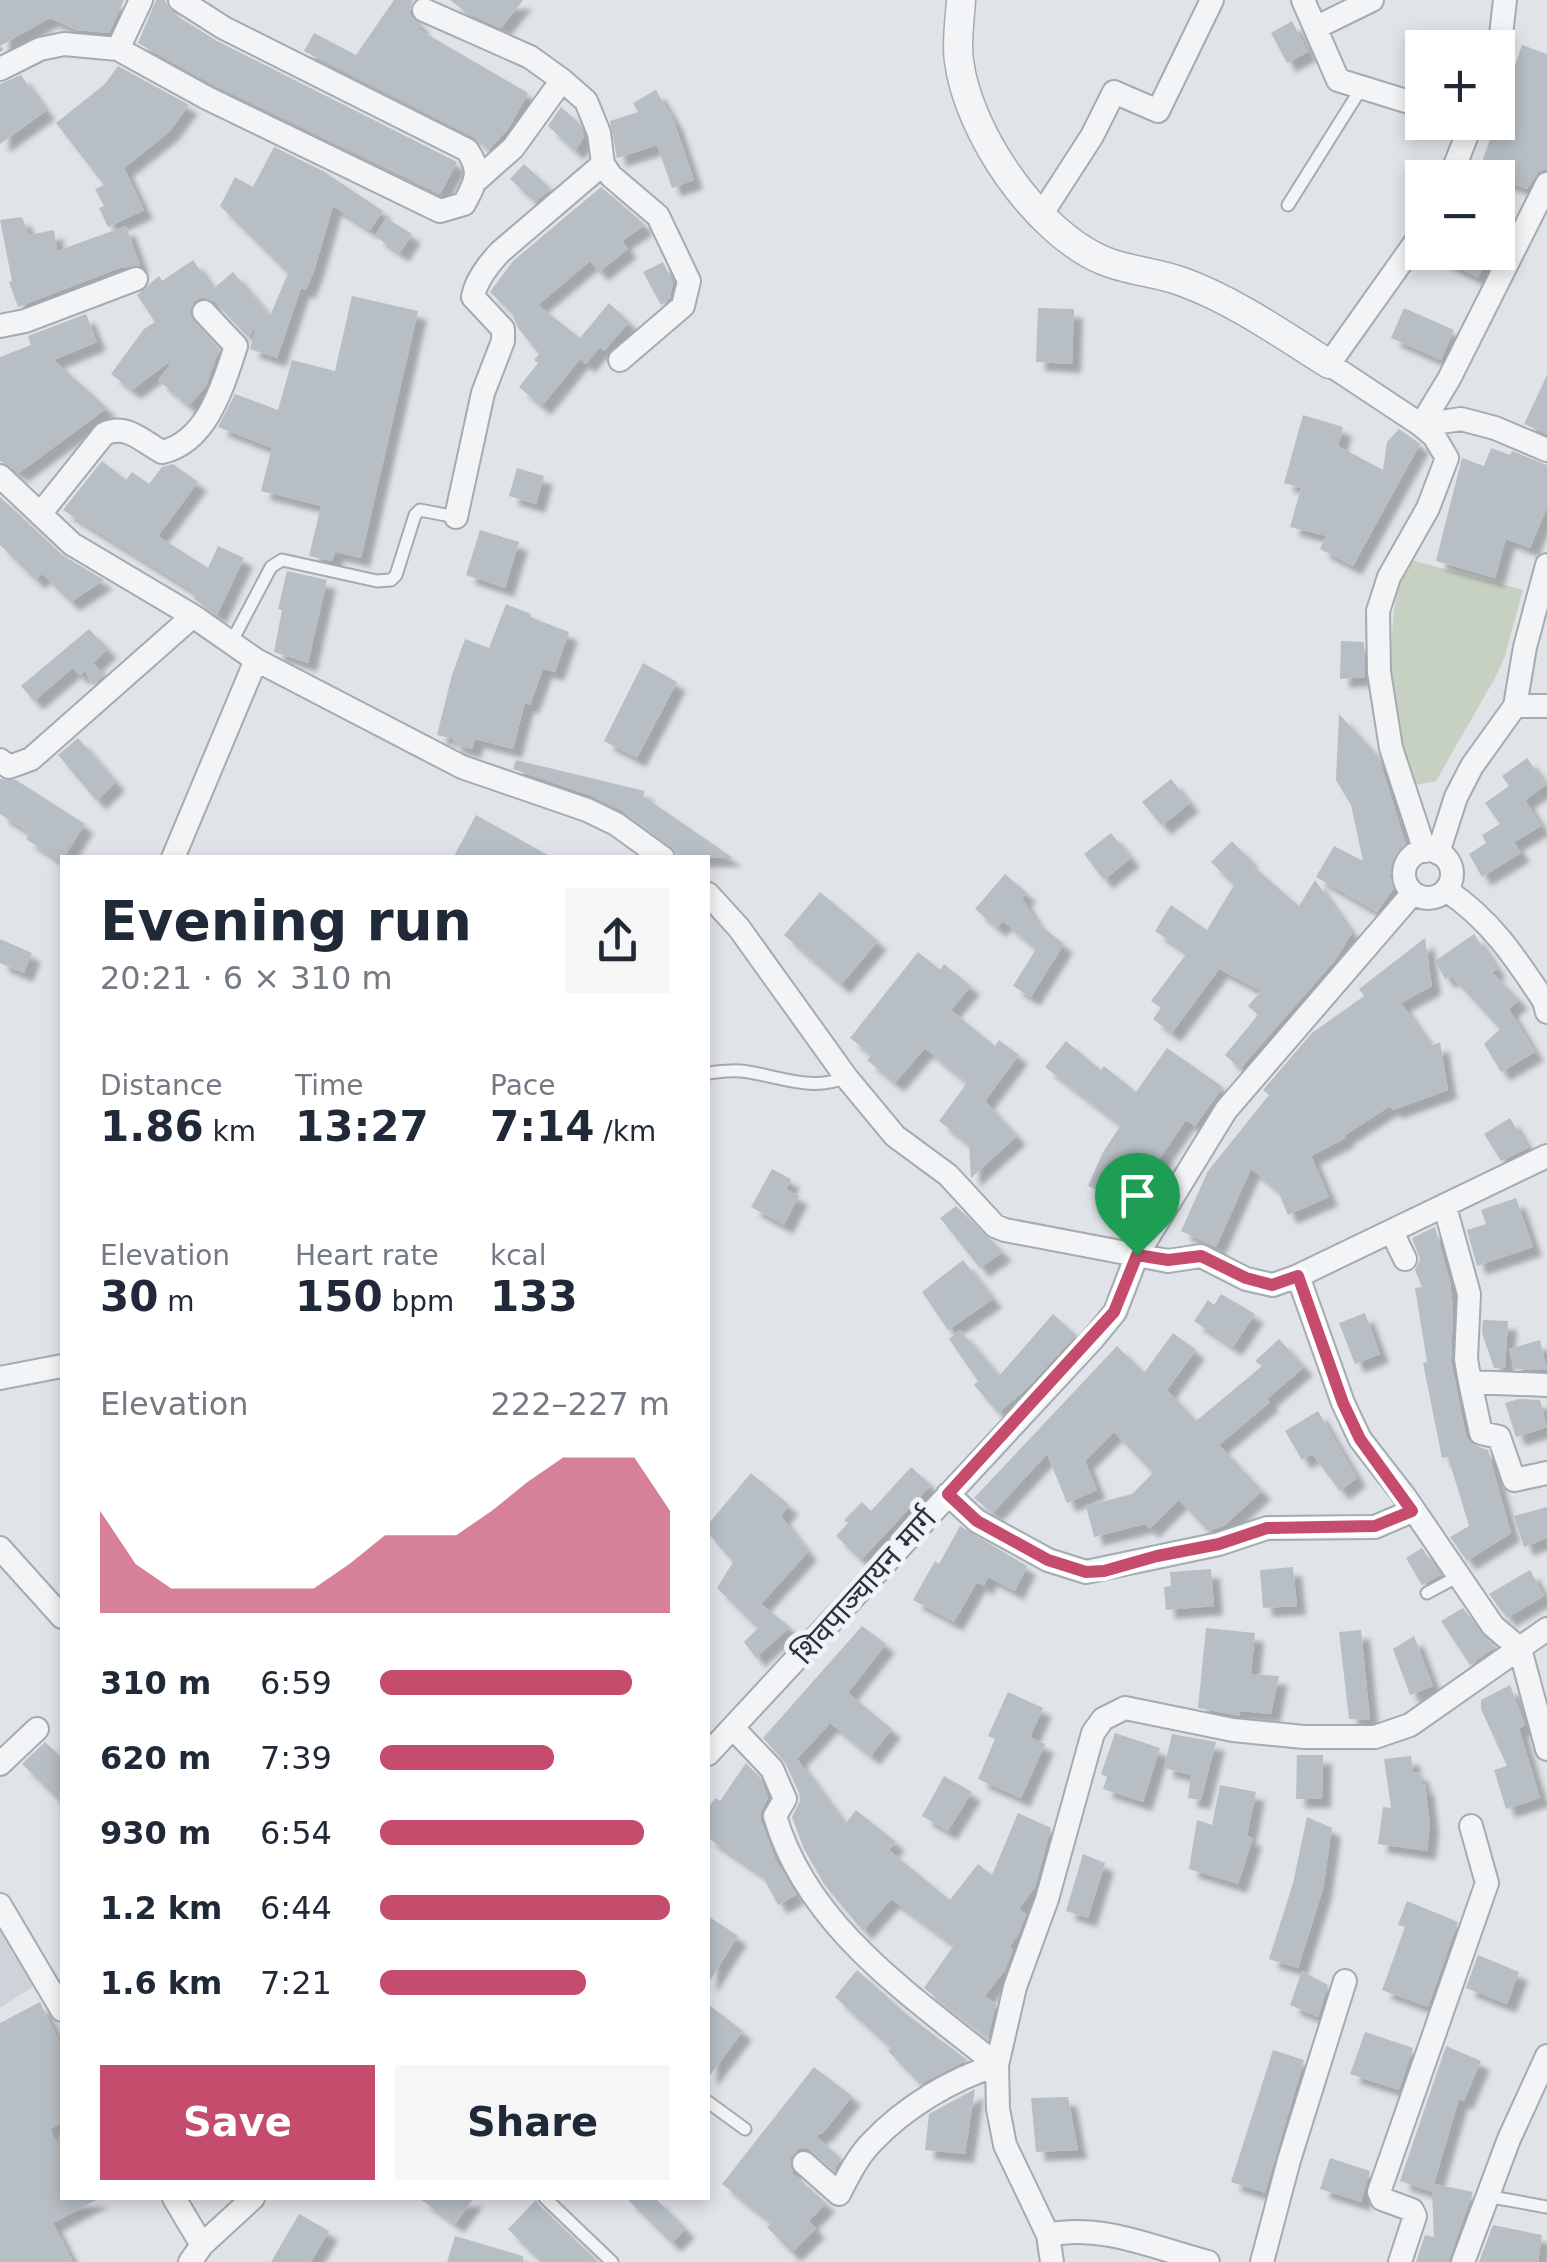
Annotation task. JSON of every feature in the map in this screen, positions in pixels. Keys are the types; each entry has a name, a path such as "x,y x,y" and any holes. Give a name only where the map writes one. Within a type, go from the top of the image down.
{"street":[{"path":"118,49 141,0"},
{"path":"180,0 224,28 466,150 476,163 478,179"},
{"path":"960,0 958,59 967,96 1002,166 1041,215 1079,248 1104,261 1183,282 1259,321 1420,425 1434,436 1448,458 1428,508 1388,578 1378,611 1378,672 1390,748 1431,852 1451,869 1446,890 1434,898 1413,894 1405,880 1406,864 1417,853 1431,852"},
{"path":"1041,215 1092,136 1114,92 1158,111 1212,0"},
{"path":"1302,0 1338,80 1405,101"},
{"path":"1315,28 1372,0"},
{"path":"1502,30 1505,0"},
{"path":"424,10 530,57 586,101 611,176 658,216 689,281 684,306 620,360"},
{"path":"0,70 40,49 64,44 118,49 207,98 440,211 464,204 478,179 513,148 562,80"},
{"path":"456,517 483,393 503,341 503,330 476,304 474,291 486,266 500,252 604,164"},
{"path":"1420,425 1540,214 1547,184"},
{"path":"1329,364 1405,256"},
{"path":"0,326 25,321 136,279"},
{"path":"40,514 104,434 115,428 126,430 162,452 180,448 194,434 223,390 236,346 204,312"},
{"path":"1420,425 1461,419 1495,428 1547,450"},
{"path":"0,476 72,544 193,616 256,660 462,767 588,810 616,824 659,855"},
{"path":"1431,852 1472,766 1514,706 1547,564"},
{"path":"0,760 9,767 31,759 193,616"},
{"path":"175,855 256,660"},
{"path":"1514,706 1547,706"},
{"path":"1446,890 1474,908 1503,939 1546,1004"},
{"name":"शिवपाञ्चायन मार्ग","path":"710,1752 1114,1312 1137,1255 1226,1110 1413,894"},
{"path":"711,902 765,962 846,1077 895,1136 948,1175 996,1226 1005,1230 1168,1260 1201,1256 1246,1278 1272,1285 1547,1156"},
{"path":"1445,1207 1469,1294 1466,1359 1482,1434 1499,1437 1514,1480 1542,1475"},
{"path":"1392,1232 1405,1260"},
{"path":"1298,1276 1343,1403 1360,1439 1494,1626 1520,1650 1547,1750"},
{"path":"0,1378 60,1366"},
{"path":"1470,1382 1547,1385"},
{"path":"948,1494 977,1521 1048,1560 1086,1572 1219,1544 1267,1528 1375,1526 1412,1511"},
{"path":"0,1548 60,1615"},
{"path":"1052,2262 1048,2235 1004,2144 997,2065 1015,1987 1047,1900 1092,1733 1103,1719 1125,1708 1233,1730 1375,1738 1410,1725 1547,1629"},
{"path":"734,1728 772,1768 785,1799 775,1816 782,1840 813,1896 878,1967 997,2065"},
{"path":"0,1764 37,1729"},
{"path":"1400,2262 1414,2216 1412,2210 1382,2199 1379,2192 1487,1882 1471,1826"},
{"path":"0,1905 60,2007"},
{"path":"1262,2262 1344,1980"},
{"path":"1463,2262 1486,2196 1536,2106 1547,2056"},
{"path":"804,2163 839,2194 872,2142 899,2119 954,2080 997,2065"},
{"path":"175,2200 196,2253 251,2200"},
{"path":"1048,2235 1090,2231 1208,2262"}],"lane":[{"path":"1288,205 1362,87"},
{"path":"232,642 271,567 282,560 377,581 391,580 396,575 414,515 420,510 456,517"},
{"path":"710,1073 737,1070 815,1085 846,1077"},
{"path":"1427,1593 1457,1577"},
{"path":"710,2103 745,2129"},
{"path":"1486,2196 1547,2207"},
{"path":"547,2200 612,2262"}],"shaded area":[{"path":"0,1930 34,1986 0,2008"}],"green space":[{"path":"1404,558 1523,590 1495,678 1436,781 1411,786 1394,700 1391,646"}],"building":[{"path":"0,0 124,0 109,33 76,30 50,18 0,46"},
{"path":"156,0 165,0 172,13 217,41 457,162 440,194 214,85 138,43"},
{"path":"394,0 413,0 409,13 421,25 418,29 528,93 509,128 488,150 474,137 304,51 314,33 356,55"},
{"path":"450,0 523,0 501,28 467,13"},
{"path":"1292,21 1308,52 1287,63 1271,33"},
{"path":"1522,45 1547,54 1547,169 1538,172 1527,189 1515,184 1515,160 1483,160 1490,140 1515,140 1515,66"},
{"path":"118,66 189,105 169,132 124,168 144,210 108,227 99,208 104,206 95,189 104,185 56,123 105,84"},
{"path":"21,75 46,111 0,144 0,84"},
{"path":"656,90 674,121 694,180 672,188 657,145 617,158 610,121 638,112 633,103"},
{"path":"561,107 579,123 584,137 575,151 548,126"},
{"path":"274,147 323,171 383,211 370,230 333,206 314,271 306,290 301,288 277,358 250,349 256,327 248,337 215,302 202,297 193,302 190,316 219,350 206,386 189,406 158,380 168,363 132,390 111,374 144,329 155,322 137,295 159,276 162,281 193,260 213,289 233,272 270,316 288,273 220,206 235,177 253,187"},
{"path":"524,164 551,189 535,202 510,179"},
{"path":"601,187 645,225 622,241 628,249 599,272 590,261 538,305 580,338 609,303 629,322 604,351 600,347 586,364 580,359 542,406 519,387 538,363 534,360 539,354 518,328 512,313 490,292 513,261"},
{"path":"22,217 29,235 54,230 57,251 126,226 140,265 120,268 18,307 9,282 12,281 0,220"},
{"path":"386,218 412,234 400,253 375,236"},
{"path":"663,262 673,283 670,298 661,305 643,272"},
{"path":"1462,270 1482,270 1478,278"},
{"path":"352,296 418,311 361,558 335,552 332,561 309,556 321,506 261,491 272,448 218,427 235,394 278,410 292,360 335,371"},
{"path":"1038,308 1074,309 1072,364 1036,362"},
{"path":"1404,308 1454,330 1441,360 1391,338"},
{"path":"86,314 97,342 54,360 107,408 19,473 0,461 0,357 31,345 28,336"},
{"path":"1547,375 1547,434 1524,424"},
{"path":"1303,415 1343,427 1338,446 1383,470 1387,442 1399,429 1420,444 1353,566 1320,549 1326,536 1290,527 1301,488 1284,483"},
{"path":"1491,448 1510,455 1512,451 1547,465 1547,507 1530,548 1506,539 1495,578 1436,561 1462,458 1484,466"},
{"path":"102,461 126,480 132,472 149,484 162,467 173,464 198,482 158,536 208,568 218,546 244,558 217,615 194,599 196,593 63,510"},
{"path":"517,468 544,476 536,504 509,496"},
{"path":"0,497 62,555 104,580 71,602 42,574 36,580 0,545"},
{"path":"480,530 519,542 505,588 466,575"},
{"path":"287,571 327,580 308,663 274,652"},
{"path":"506,604 569,632 555,672 543,669 530,705 525,703 513,749 475,739 472,749 452,744 454,739 437,735 465,639 489,648"},
{"path":"89,629 108,649 93,663 104,675 93,685 85,671 80,676 73,668 34,701 21,686"},
{"path":"1341,641 1364,642 1365,677 1340,679"},
{"path":"643,663 677,682 637,758 604,741"},
{"path":"1339,714 1379,758 1406,845 1389,877 1398,882 1377,912 1316,877 1334,846 1363,861 1351,805 1336,780"},
{"path":"78,738 116,782 97,801 58,755"},
{"path":"1527,758 1546,785 1525,800 1541,826 1514,842 1521,853 1482,877 1469,854 1486,843 1482,835 1500,824 1485,803 1509,786 1502,776"},
{"path":"516,760 645,791 643,796 733,858 681,855 623,811 513,769"},
{"path":"0,779 16,780 85,824 65,855 60,855 60,861 26,839 30,833 0,814"},
{"path":"1171,779 1190,803 1162,826 1142,802"},
{"path":"476,815 548,855 455,855"},
{"path":"1111,833 1131,858 1104,880 1084,854"},
{"path":"1232,841 1247,861 1299,906 1315,880 1352,933 1336,959 1240,1069 1225,1055 1258,1015 1248,1006 1261,991 1219,969 1172,1033 1153,1019 1161,1008 1151,1001 1187,953 1155,931 1171,905 1207,930 1234,885 1211,862"},
{"path":"1005,874 1027,893 1022,898 1037,923 1064,944 1031,997 1013,986 1036,949 1003,921 997,928 975,909"},
{"path":"820,892 878,941 841,985 784,935"},
{"path":"1474,934 1497,969 1492,972 1519,1000 1509,1009 1535,1052 1501,1072 1484,1044 1500,1029 1451,976 1445,979 1435,961"},
{"path":"1425,938 1432,986 1401,1003 1431,1046 1440,1042 1448,1090 1393,1110 1390,1106 1346,1138 1311,1156 1329,1197 1288,1215 1278,1191 1251,1169 1216,1247 1181,1231 1208,1171 1269,1095 1263,1090 1312,1033 1364,996 1359,989"},
{"path":"0,939 32,953 24,973 0,963"},
{"path":"918,952 940,970 944,964 971,986 951,1010 995,1046 999,1040 1019,1055 985,1101 1017,1136 971,1178 969,1144 939,1121 967,1083 925,1048 895,1083 867,1060 872,1055 850,1038"},
{"path":"1066,1041 1136,1092 1167,1048 1223,1087 1195,1126 1186,1120 1152,1170 1145,1166 1129,1204 1088,1186 1121,1125 1045,1067"},
{"path":"1510,1118 1528,1148 1501,1161 1484,1134"},
{"path":"772,1169 791,1179 786,1189 799,1196 784,1225 751,1207"},
{"path":"1516,1198 1533,1247 1477,1266 1467,1230 1486,1224 1481,1210"},
{"path":"956,1206 1003,1252 980,1268 940,1218"},
{"path":"1435,1227 1450,1282 1451,1361 1466,1436 1471,1444 1488,1450 1511,1533 1467,1561 1450,1537 1469,1526 1448,1457 1442,1458 1423,1363 1427,1362 1415,1288 1422,1287 1415,1270 1420,1259 1412,1238"},
{"path":"963,1260 993,1299 948,1330 922,1292"},
{"path":"1221,1294 1255,1314 1233,1347 1194,1321 1208,1300 1214,1305"},
{"path":"1365,1313 1380,1354 1355,1364 1339,1323"},
{"path":"1053,1314 1076,1335 998,1413 974,1385 978,1381 949,1339 960,1330 999,1376"},
{"path":"1483,1320 1508,1321 1505,1368 1494,1368 1482,1333"},
{"path":"1173,1333 1196,1350 1167,1390 1196,1421 1262,1366 1255,1361 1279,1339 1304,1367 1219,1445 1262,1491 1224,1526 1208,1531 1179,1500 1150,1529 1145,1524 1094,1537 1086,1506 1132,1494 1153,1473 1114,1432 1085,1461 1097,1490 1067,1503 1047,1454 993,1513 974,1498 1117,1346 1144,1373"},
{"path":"1540,1340 1547,1370 1514,1369 1509,1349"},
{"path":"1540,1400 1547,1427 1516,1437 1505,1403"},
{"path":"1318,1411 1357,1478 1340,1491 1312,1454 1302,1460 1285,1431"},
{"path":"911,1467 931,1485 861,1560 836,1536 848,1523 844,1520 862,1502 871,1511"},
{"path":"751,1473 789,1505 781,1516 808,1552 761,1604 790,1627 756,1658 744,1642 758,1628 717,1588 733,1562 710,1535 710,1522"},
{"path":"1547,1507 1547,1538 1524,1547 1514,1516"},
{"path":"960,1526 1027,1566 1015,1591 988,1577 984,1586 977,1582 954,1622 913,1600"},
{"path":"1422,1548 1440,1575 1422,1585 1406,1558"},
{"path":"1293,1567 1297,1606 1263,1608 1260,1570"},
{"path":"1211,1569 1214,1606 1166,1610 1164,1587 1171,1586 1170,1572"},
{"path":"1530,1570 1544,1596 1507,1618 1489,1594"},
{"path":"1463,1608 1494,1648 1470,1665 1441,1621"},
{"path":"862,1626 886,1644 848,1693 892,1729 871,1756 830,1723 797,1759 845,1824 856,1810 896,1842 889,1850 950,1900 978,1864 992,1875 1018,1813 1051,1828 1035,1887 1019,1909 1026,1914 1010,1946 1013,1949 1005,1970 985,1996 996,2004 988,2038 924,1988 954,1945 891,1899 863,1931 824,1884 792,1817 800,1801 799,1793 785,1762 763,1738"},
{"path":"1206,1628 1255,1633 1251,1674 1279,1676 1271,1714 1240,1711 1240,1716 1198,1708"},
{"path":"1361,1630 1370,1720 1349,1719 1339,1632"},
{"path":"1414,1636 1433,1686 1410,1695 1393,1649"},
{"path":"1510,1685 1525,1725 1519,1728 1540,1798 1506,1809 1494,1770 1507,1766 1481,1709 1481,1700"},
{"path":"1008,1692 1043,1708 1030,1737 1045,1744 1021,1798 978,1779 995,1739 988,1736"},
{"path":"1115,1733 1160,1748 1143,1802 1103,1789 1107,1777 1101,1774"},
{"path":"1172,1734 1216,1742 1201,1800 1188,1798 1191,1775 1164,1768"},
{"path":"45,1742 60,1756 60,1801 22,1764"},
{"path":"1297,1755 1323,1755 1322,1799 1296,1799"},
{"path":"1411,1756 1413,1772 1420,1772 1422,1785 1425,1784 1430,1824 1427,1851 1378,1844 1383,1807 1391,1808 1384,1759"},
{"path":"746,1763 759,1777 768,1798 761,1821 776,1861 796,1895 778,1905 762,1875 710,1839 710,1805 716,1798 720,1801"},
{"path":"944,1776 972,1792 948,1831 922,1816"},
{"path":"1220,1785 1256,1792 1247,1836 1253,1838 1238,1884 1189,1869 1197,1820 1212,1825"},
{"path":"1307,1817 1332,1828 1323,1889 1298,1968 1269,1959 1293,1883"},
{"path":"1083,1854 1105,1863 1088,1918 1066,1911"},
{"path":"1407,1901 1458,1922 1428,2007 1382,1990 1405,1927 1398,1925"},
{"path":"710,1917 738,1936 710,1981"},
{"path":"1478,1955 1519,1972 1507,2004 1466,1988"},
{"path":"857,1970 906,2014 967,2060 920,2084 888,2051 891,2048 835,1997"},
{"path":"1302,1971 1328,1985 1318,2017 1290,2005"},
{"path":"40,2002 60,2043 60,2123 50,2129 60,2149 60,2200 96,2200 53,2223 73,2262 0,2262 0,2023"},
{"path":"710,2006 743,2031 710,2075"},
{"path":"1365,2032 1413,2048 1399,2090 1350,2074"},
{"path":"1446,2046 1481,2061 1464,2101 1459,2099 1434,2184 1473,2192 1448,2262 1416,2262 1425,2235 1434,2237 1432,2192 1400,2181"},
{"path":"1273,2050 1304,2060 1265,2193 1231,2182"},
{"path":"814,2067 852,2096 824,2132 816,2136 841,2159 834,2170 808,2149 798,2149 790,2159 793,2174 826,2203 809,2221 816,2229 792,2253 767,2227 772,2223 722,2184"},
{"path":"975,2089 965,2154 925,2150 929,2114"},
{"path":"1068,2097 1078,2150 1036,2152 1031,2098"},
{"path":"1330,2158 1370,2171 1361,2202 1320,2189"},
{"path":"422,2200 473,2200 455,2224"},
{"path":"536,2200 598,2262 541,2262 508,2229"},
{"path":"628,2200 657,2200 686,2229 672,2243"},
{"path":"299,2214 329,2231 311,2262 271,2262"},
{"path":"1493,2225 1542,2235 1538,2262 1479,2262"},
{"path":"455,2236 523,2256 523,2262 447,2262"}],"route":[{"path":"1137,1255 1168,1260 1201,1256 1258,1283 1272,1285 1298,1276 1343,1403 1360,1439 1412,1511 1375,1526 1267,1528 1219,1544 1086,1572 1048,1560 977,1521 948,1494 1092,1340 1114,1312 1137,1255"}]}
